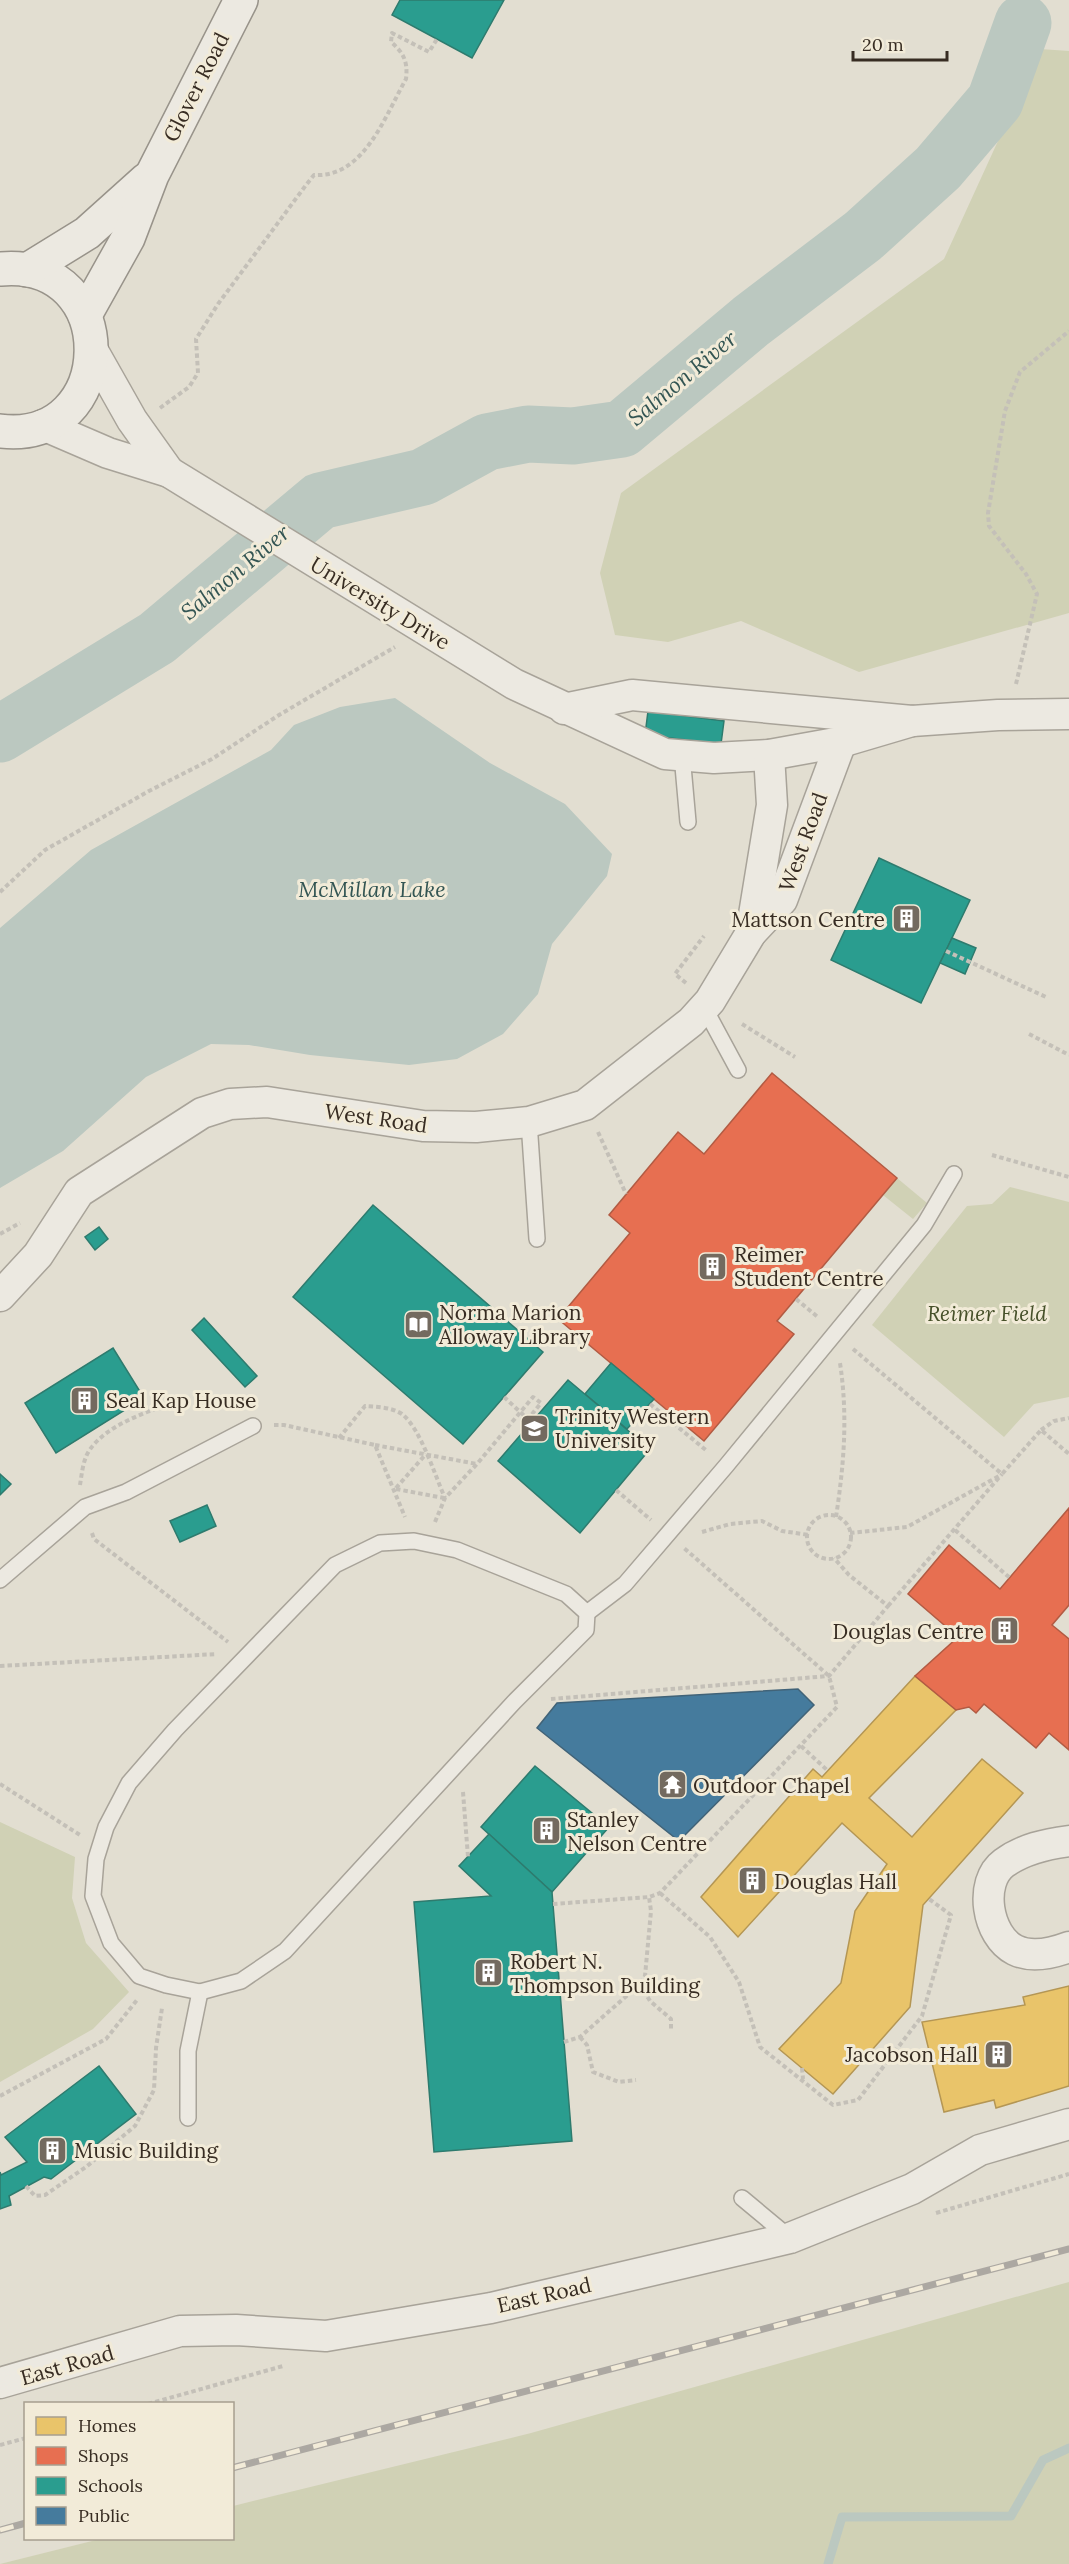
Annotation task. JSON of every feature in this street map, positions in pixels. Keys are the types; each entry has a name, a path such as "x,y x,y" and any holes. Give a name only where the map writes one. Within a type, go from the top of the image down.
{"main road":[{"name":"Glover Road","path":"85,315 128,238 152,175 241,0"},
{"name":"Glover Road","path":"14,269 87,233 152,175"},
{"path":"0,432 27,431 64,413 80,395 89,374 93,351 91,332 85,315 70,294 51,279 14,269"}],"street":[{"name":"University Drive","path":"93,351 132,420 174,476"},
{"name":"University Drive","path":"43,425 108,453 174,476 514,684 665,754 714,758 769,755 841,742 912,721"},
{"name":"University Drive","path":"564,709 632,695 912,721 1006,715 1069,714"},
{"name":"West Road","path":"0,1296 38,1254 79,1192 202,1113 230,1104 267,1102 423,1126 476,1127 529,1122 585,1105 691,1022 697,996 782,900 841,742"},
{"name":"West Road","path":"751,933 772,805 769,755"},
{"path":"1069,1841 1037,1847 1002,1864 992,1877 989,1908 997,1933 1016,1951 1045,1954 1069,1947"},
{"name":"East Road","path":"0,2383 180,2331 236,2330 326,2336 491,2308 790,2238 912,2189 980,2150 1069,2124"}],"lane":[{"path":"682,755 688,822"},
{"path":"697,996 738,1070"},
{"path":"529,1122 537,1239"},
{"path":"587,1613 566,1594 457,1550 414,1541 380,1543 335,1565 176,1730 129,1784 106,1827 100,1846 93,1896 111,1943 139,1976 200,1992 241,1982 285,1951 514,1702 586,1630 587,1613 625,1584 726,1466 924,1226 954,1174"},
{"path":"0,1580 85,1507 126,1492 253,1426"},
{"path":"188,2118 188,2051 200,1992"},
{"path":"742,2198 790,2238"}],"path":[{"path":"157,410 189,387 198,373 196,339 218,304 314,175 328,176 363,155 406,79 407,68 402,52 391,42 392,33 429,52 437,39"},
{"path":"1006,715 1023,660 1037,594 1026,574 989,526 988,513 1005,411 1020,372 1069,331"},
{"path":"0,892 45,850 149,791 212,759 279,715 424,629"},
{"path":"697,996 675,974 704,936"},
{"path":"946,951 1046,997"},
{"path":"739,1022 795,1057"},
{"path":"1029,1034 1069,1055"},
{"path":"585,1105 626,1194"},
{"path":"992,1155 1069,1177"},
{"path":"835,1332 879,1373 1002,1474"},
{"path":"835,1332 846,1398 845,1458 836,1517"},
{"path":"441,1507 445,1498 477,1464 519,1412 533,1397 541,1404 530,1421 519,1412 504,1397"},
{"path":"174,1402 142,1414 106,1435 90,1449 80,1485 85,1507 94,1539 233,1646"},
{"path":"650,1404 726,1466"},
{"path":"339,1438 365,1406 385,1408 401,1414 412,1426 445,1498"},
{"path":"514,1702 829,1676 1041,1431 1054,1421 1069,1418"},
{"path":"253,1426 284,1425 339,1438 477,1464"},
{"path":"1041,1431 1069,1454"},
{"path":"375,1445 395,1489 414,1541"},
{"path":"395,1489 426,1454"},
{"path":"850,1533 907,1527 1002,1474"},
{"path":"395,1489 445,1498"},
{"path":"553,1904 649,1897 660,1893 837,1707 829,1676 616,1490"},
{"path":"830,1515 836,1517 848,1525 850,1546 841,1556 827,1559 815,1554 808,1542 809,1528 818,1519 830,1515"},
{"path":"668,1534 699,1533 730,1524 762,1521 782,1531 808,1535"},
{"path":"955,1530 1010,1578"},
{"path":"834,1558 849,1575 888,1606"},
{"path":"0,1666 226,1654"},
{"path":"801,1746 827,1770"},
{"path":"461,1762 468,1857"},
{"path":"0,1784 55,1821 100,1846"},
{"path":"660,1893 710,1937 739,1982 760,2047 833,2105 858,2100 922,2016 951,1915 929,1899"},
{"path":"564,2042 580,2037 640,1984 645,1976 651,1911 649,1897"},
{"path":"0,2096 106,2039 159,1983"},
{"path":"26,2186 35,2196 45,2195 86,2167 135,2126 154,2090 159,1983"},
{"path":"640,1984 650,2001 671,2019 671,2030"},
{"path":"580,2037 587,2045 593,2072 619,2082 636,2080"},
{"path":"802,2068 803,2079"},
{"path":"0,2445 24,2439"}],"green space":[{"path":"1040,49 1069,51 1069,613 859,672 741,621 668,642 615,635 600,573 621,493 944,259"},
{"path":"897,1178 927,1203 913,1219 883,1195"},
{"name":"Reimer Field","path":"1010,1187 1069,1202 1069,1397 1034,1404 1004,1437 872,1325 967,1206 992,1204"},
{"path":"0,1822 75,1857 72,1898 86,1943 129,1992 93,2029 0,2082"},
{"path":"1069,2282 1069,2564 0,2564 96,2540 234,2540 234,2506 531,2433"}],"water":[{"name":"McMillan Lake","path":"395,698 490,763 565,804 612,854 607,876 552,944 538,994 503,1034 457,1059 409,1065 310,1055 249,1045 211,1044 146,1077 63,1151 0,1188 0,928 91,850 271,750 294,725 340,707"}],"building: Homes":[{"name":"Douglas Hall","path":"915,1676 956,1710 869,1798 912,1837 982,1759 1023,1793 923,1905 910,2007 833,2094 779,2049 841,1983 855,1911 887,1864 842,1823 738,1937 701,1897 813,1769 822,1777"},
{"name":"Jacobson Hall","path":"1069,1986 1069,2086 996,2108 994,2100 944,2112 922,2022 1025,2005 1023,1997"}],"building: Shops":[{"name":"Reimer Student Centre","path":"772,1073 897,1178 777,1321 794,1334 704,1441 558,1319 630,1233 609,1215 678,1132 704,1154"},
{"name":"Douglas Centre","path":"1069,1508 1069,1605 1052,1625 1069,1639 1069,1750 1049,1733 1036,1748 984,1704 976,1713 969,1707 956,1710 915,1676 958,1637 908,1594 949,1545 1000,1589"}],"building: Schools":[{"path":"400,0 504,0 472,58 392,15"},
{"path":"648,711 724,721 721,744 645,735"},
{"name":"Mattson Centre","path":"879,858 970,900 921,1003 831,960"},
{"path":"952,938 976,948 965,974 940,963"},
{"name":"Norma Marion Alloway Library","path":"373,1205 543,1352 463,1444 293,1297"},
{"path":"99,1227 108,1239 95,1250 85,1237"},
{"path":"204,1318 257,1376 245,1387 192,1330"},
{"name":"Seal Kap House","path":"113,1348 144,1398 56,1453 25,1403"},
{"path":"611,1363 654,1399 627,1429 585,1394"},
{"path":"568,1380 650,1449 580,1533 498,1461"},
{"path":"0,1474 11,1484 0,1495"},
{"path":"207,1505 216,1526 180,1542 170,1521"},
{"name":"Stanley Nelson Centre","path":"535,1766 609,1827 552,1892 481,1827"},
{"name":"Robert N. Thompson Building","path":"489,1834 552,1892 572,2141 434,2152 414,1902 491,1896 459,1866"},
{"name":"Music Building","path":"99,2066 136,2114 51,2179 44,2177 9,2196 11,2205 0,2209 0,2172 1,2175 27,2162 5,2137"}],"building: Public":[{"name":"Outdoor Chapel","path":"798,1689 814,1705 679,1841 537,1728 557,1703"}],"waterway":[{"name":"Salmon River","path":"0,734 157,638 320,501 423,477 487,442 528,434 573,436 622,429 751,321 863,236 938,168 995,101 1023,23"},
{"path":"828,2564 842,2517 1011,2516 1043,2460 1069,2448"}],"railway":[{"path":"234,2467 1069,2249"},
{"path":"0,2530 24,2524"}],"place":[{"name":"Mattson Centre","path":"906,919"},
{"name":"Reimer Student Centre","path":"713,1266"},
{"name":"Norma Marion Alloway Library","path":"418,1324"},
{"name":"Seal Kap House","path":"85,1400"},
{"name":"Trinity Western University","path":"534,1428"},
{"name":"Douglas Centre","path":"1005,1631"},
{"name":"Outdoor Chapel","path":"672,1785"},
{"name":"Stanley Nelson Centre","path":"546,1831"},
{"name":"Douglas Hall","path":"753,1881"},
{"name":"Robert N. Thompson Building","path":"489,1973"},
{"name":"Jacobson Hall","path":"999,2054"},
{"name":"Music Building","path":"53,2150"}]}
